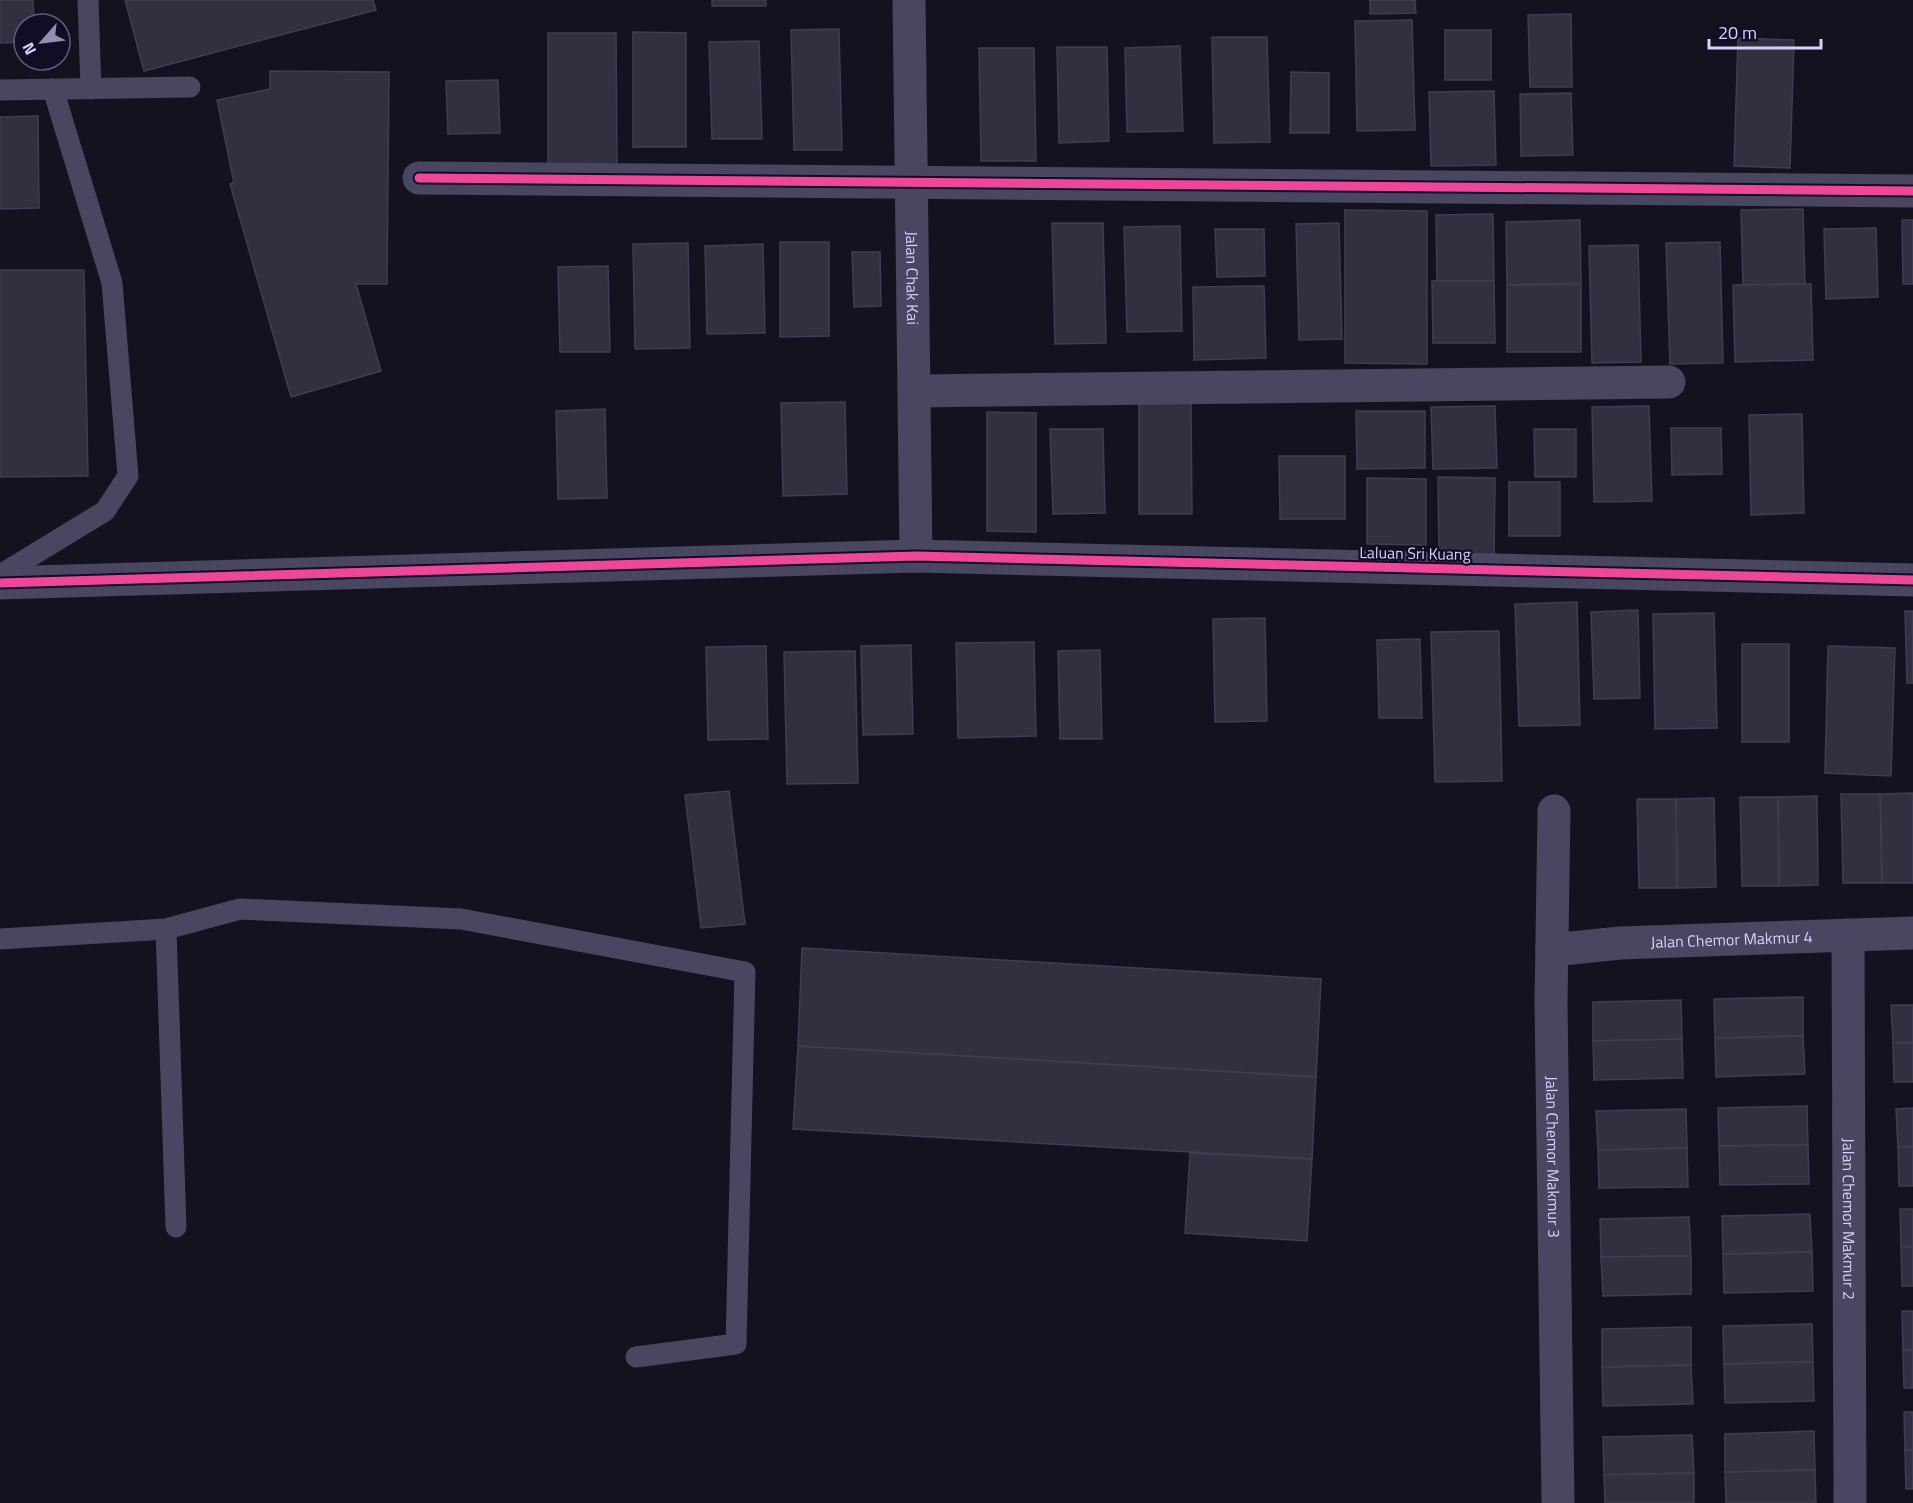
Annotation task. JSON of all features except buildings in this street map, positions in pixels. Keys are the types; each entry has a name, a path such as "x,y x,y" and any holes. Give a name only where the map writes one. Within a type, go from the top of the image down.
{"street":[{"name":"Jalan Chak Kai","path":"909,0 916,556"},
{"path":"419,178 1913,191"},
{"path":"914,391 1669,382"},
{"name":"Laluan Sri Kuang","path":"0,584 916,556 1913,580"},
{"name":"Jalan Chemor Makmur 3","path":"1554,811 1552,950 1558,1503"},
{"name":"Jalan Chemor Makmur 4","path":"1552,950 1620,943 1913,933"},
{"name":"Jalan Chemor Makmur 2","path":"1848,935 1850,1503"}],"lane":[{"path":"88,0 91,89"},
{"path":"0,90 190,87"},
{"path":"0,575 105,511 128,476 112,283 53,89"},
{"path":"0,939 166,929 240,909 461,919 745,972 736,1344 636,1357"},
{"path":"166,929 177,1227"}],"cycle path":[{"path":"419,178 1913,191"},
{"path":"0,583 916,556 1913,580"}]}
